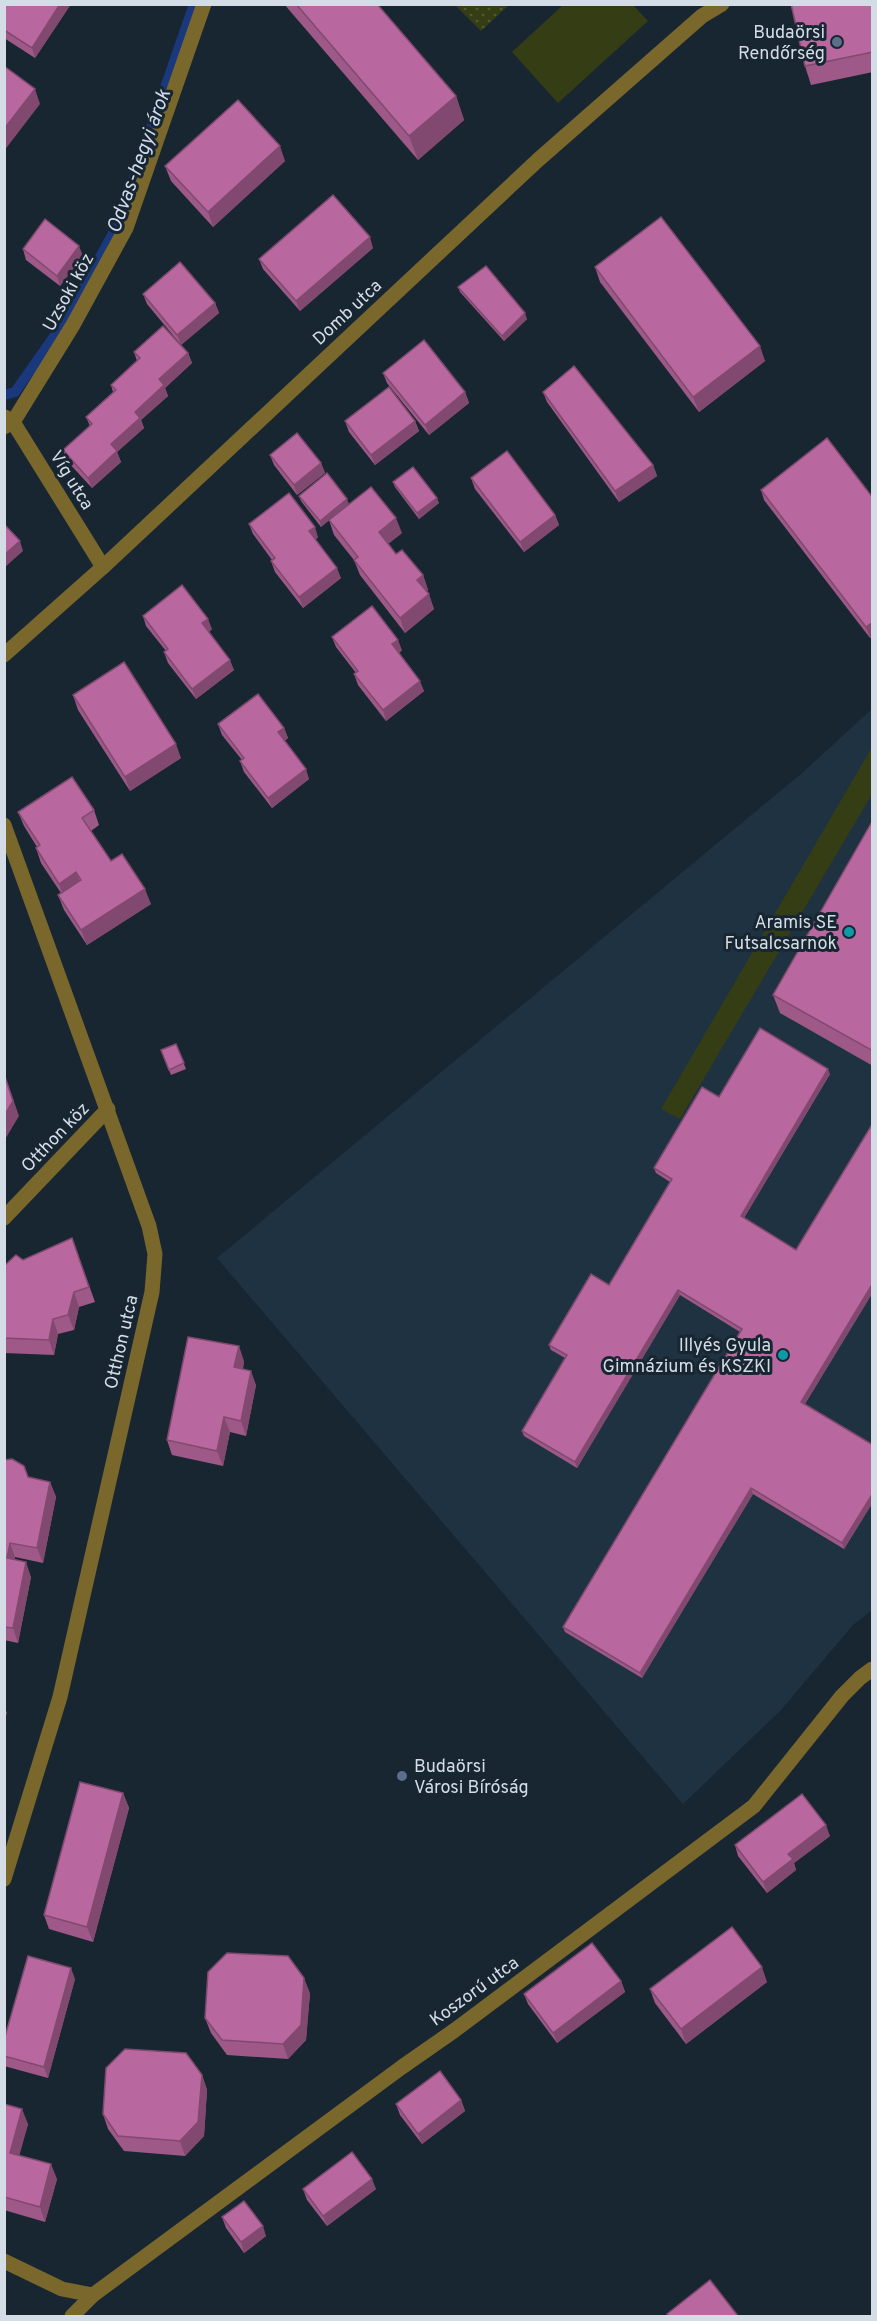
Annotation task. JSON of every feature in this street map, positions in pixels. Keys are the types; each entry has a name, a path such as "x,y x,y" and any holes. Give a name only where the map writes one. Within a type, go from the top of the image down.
{"street":[{"name":"Uzsoki köz","path":"7,422 73,325 126,228 204,4"},
{"name":"Domb utca","path":"4,654 103,567 700,10 722,4"},
{"name":"Víg utca","path":"7,422 103,567"},
{"name":"Otthon utca","path":"4,825 108,1109 149,1226 155,1254 152,1292 60,1697 4,1879"},
{"name":"Otthon köz","path":"4,1218 108,1109"},
{"name":"Koszorú utca","path":"72,2316 93,2295 455,2030 754,1806 842,1696 873,1669"},
{"path":"4,2261 62,2289 93,2295"}],"shaded area":[{"path":"872,709 872,1610 853,1625 781,1710 683,1804 217,1258 802,773"}],"green space":[{"path":"455,5 509,5 481,31"},
{"path":"563,5 633,5 648,21 558,103 512,52"},
{"path":"872,747 872,794 680,1119 661,1109"}],"building":[{"path":"4,4 60,4 32,48 4,30"},
{"path":"296,4 377,4 456,96 409,136"},
{"name":"Budaörsi Rendőrség","path":"791,4 873,4 873,52 805,66"},
{"path":"4,66 35,89 4,129"},
{"path":"238,100 280,146 208,212 165,166"},
{"path":"333,195 370,237 296,301 259,259"},
{"path":"661,217 760,346 693,397 595,267"},
{"path":"45,219 79,246 57,276 23,249"},
{"path":"180,262 215,303 177,335 143,294"},
{"path":"486,266 525,313 502,336 458,287"},
{"path":"163,326 188,353 159,379 164,385 135,412 140,418 111,444 117,451 88,478 63,450 92,424 86,417 116,390 111,385 140,358 134,352"},
{"path":"424,340 465,392 425,425 383,373"},
{"path":"574,366 653,465 615,491 543,392"},
{"path":"389,387 415,421 371,455 345,421"},
{"path":"297,433 321,463 294,485 270,455"},
{"path":"827,438 873,498 873,622 866,627 761,490"},
{"path":"507,451 555,515 520,542 471,478"},
{"path":"413,467 437,498 417,513 393,482"},
{"path":"327,473 347,499 320,521 299,496"},
{"path":"371,487 396,518 379,532 396,554 402,550 423,575 417,580 429,594 400,618 354,560 358,557 329,520"},
{"path":"289,493 315,527 309,531 337,568 299,597 271,561 275,558 249,524"},
{"path":"4,524 20,541 4,555"},
{"path":"182,585 208,619 202,623 230,660 192,689 164,652 168,649 143,616"},
{"path":"372,606 398,640 392,644 420,681 383,710 354,674 358,671 332,637"},
{"path":"124,662 176,744 125,777 73,695"},
{"path":"258,694 284,728 278,732 306,769 268,798 240,761 244,758 218,724"},
{"path":"72,777 94,810 82,818 111,861 122,854 145,889 81,930 58,895 81,880 76,872 59,884 36,848 40,845 18,812"},
{"name":"Aramis SE Futsalcsarnok","path":"873,820 873,1051 773,995"},
{"name":"Illyés Gyula Gimnázium és KSZKI","path":"760,1028 828,1069 741,1216 796,1250 873,1123 873,1283 801,1402 873,1445 873,1493 842,1543 751,1488 640,1673 563,1627 742,1329 678,1290 575,1462 522,1431 567,1355 549,1345 591,1274 609,1285 672,1179 654,1168 702,1087 719,1097"},
{"path":"176,1044 184,1063 169,1070 161,1050"},
{"path":"4,1074 13,1101 4,1116"},
{"path":"72,1238 89,1287 74,1292 68,1315 53,1319 49,1340 4,1338 4,1266 16,1255 23,1260"},
{"path":"188,1337 239,1346 234,1367 251,1371 241,1421 224,1417 217,1451 167,1440"},
{"path":"12,1459 24,1466 28,1477 50,1482 37,1548 10,1543 7,1558 26,1562 13,1628 4,1627 4,1460"},
{"path":"80,1782 123,1793 87,1927 44,1915"},
{"path":"802,1794 826,1825 788,1854 793,1859 763,1882 735,1845"},
{"path":"732,1927 762,1967 681,2029 650,1989"},
{"path":"592,1943 621,1981 553,2033 524,1994"},
{"path":"227,1953 288,1956 304,1978 301,2025 283,2044 222,2040 205,2018 208,1972"},
{"path":"28,1956 71,1968 44,2067 4,2056 4,2040"},
{"path":"125,2049 186,2053 202,2075 198,2122 180,2141 118,2136 103,2114 106,2068"},
{"path":"440,2071 461,2100 418,2134 396,2104"},
{"path":"4,2104 22,2109 10,2153 51,2164 40,2207 4,2197"},
{"path":"352,2152 372,2179 323,2216 303,2189"},
{"path":"244,2201 263,2226 241,2242 222,2217"},
{"path":"710,2280 738,2316 669,2316 667,2314"}],"waterway":[{"name":"Odvas-hegyi árok","path":"4,395 15,392 65,321 117,226 194,4"}],"place":[{"name":"Budaörsi Rendőrség","path":"837,42"},
{"name":"Aramis SE Futsalcsarnok","path":"849,932"},
{"name":"Illyés Gyula Gimnázium és KSZKI","path":"783,1355"},
{"name":"Budaörsi Városi Bíróság","path":"402,1776"}]}
